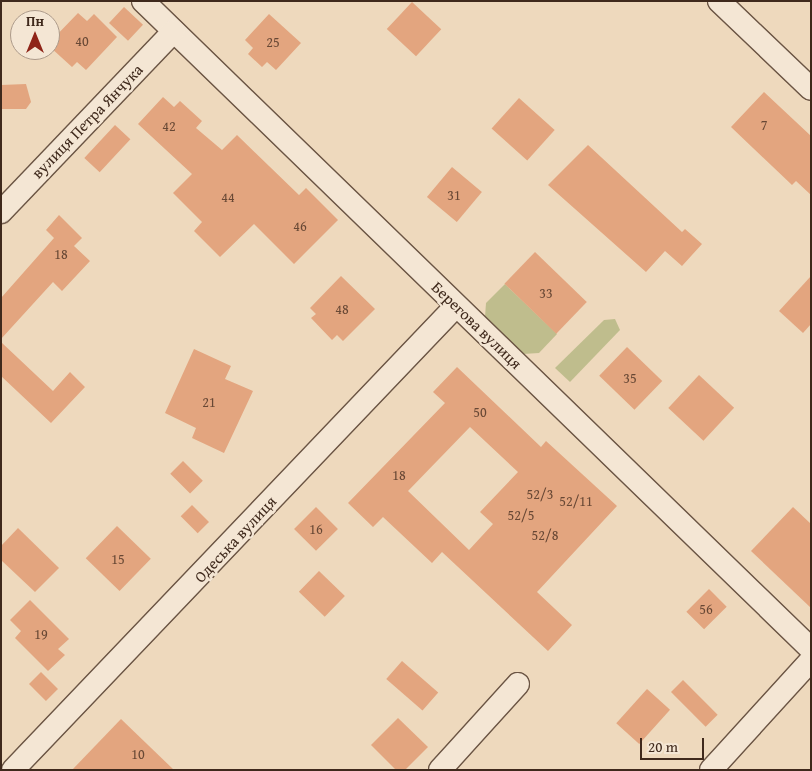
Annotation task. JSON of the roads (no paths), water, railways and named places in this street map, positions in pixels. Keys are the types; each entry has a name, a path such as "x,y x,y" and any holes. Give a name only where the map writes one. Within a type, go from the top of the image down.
{"street":[{"name":"Берегова вулиця","path":"143,1 811,649"},
{"path":"719,1 811,89"},
{"name":"вулиця Петра Янчука","path":"1,212 174,31"},
{"name":"Одеська вулиця","path":"13,770 456,306"},
{"path":"711,770 811,660"},
{"path":"440,770 518,684"}]}
